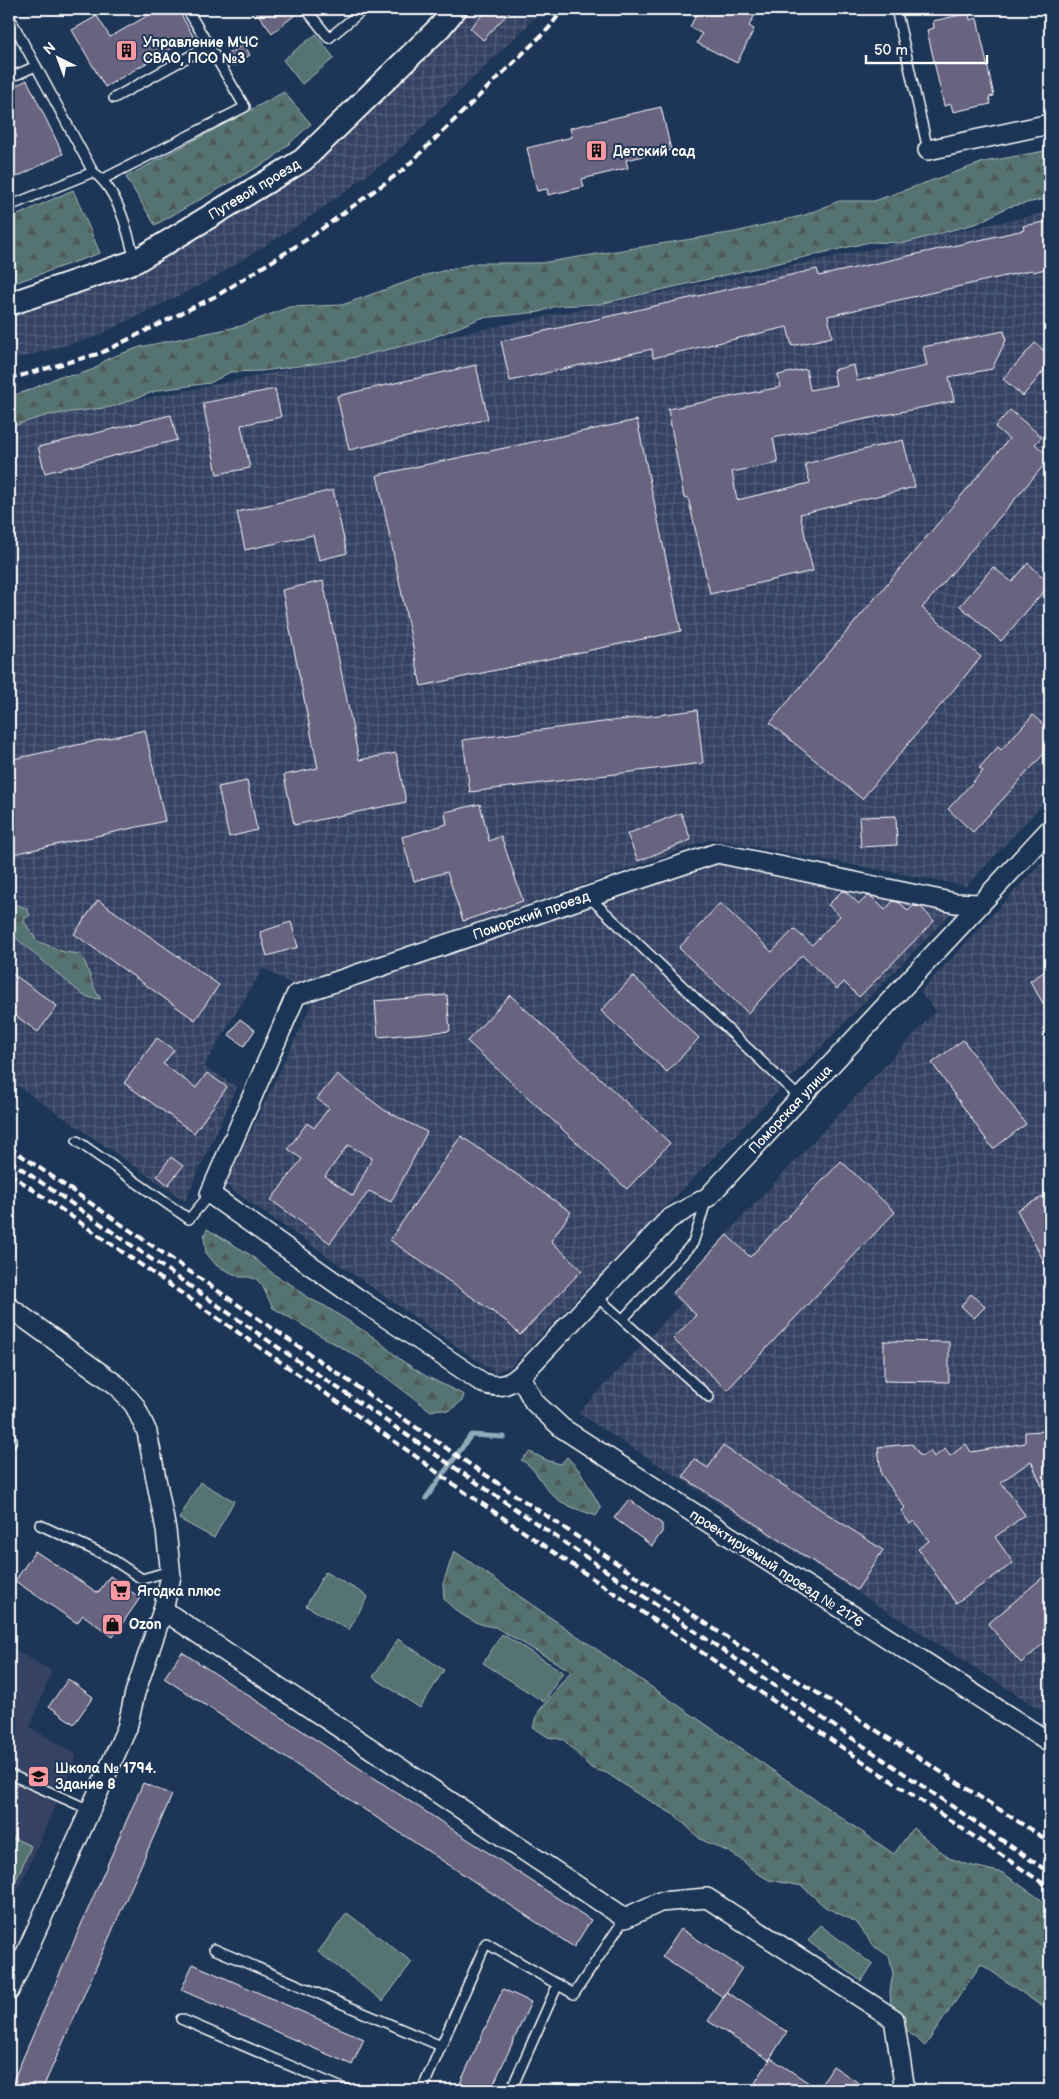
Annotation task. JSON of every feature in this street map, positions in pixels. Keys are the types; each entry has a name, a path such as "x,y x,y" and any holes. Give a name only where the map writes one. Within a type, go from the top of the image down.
{"street":[{"name":"Путевой проезд","path":"9,304 136,261 303,160 440,27 455,9"},
{"path":"928,150 1050,124"},
{"name":"Поморская улица","path":"520,1376 669,1219 708,1197 1050,829"},
{"name":"Поморский проезд","path":"210,1194 296,995 717,853 955,903 980,904"},
{"path":"210,1194 483,1384 506,1386 520,1376"},
{"path":"9,1307 118,1386 135,1406 147,1432 166,1530 171,1576 163,1610 135,1692 127,1728 9,1991"},
{"name":"проектируемый проезд № 2176","path":"520,1376 534,1402 562,1428 1050,1743"},
{"path":"163,1610 625,1918 660,1902 707,1898 894,2019 905,2090"}],"lane":[{"path":"103,179 245,108 187,9"},
{"path":"306,9 329,38 364,9"},
{"path":"896,9 928,150"},
{"path":"9,16 93,172 103,179 127,225 136,261"},
{"path":"114,98 208,46"},
{"path":"9,78 36,66"},
{"path":"9,206 93,172"},
{"path":"588,896 800,1098"},
{"path":"77,1141 189,1219 210,1194"},
{"path":"623,1320 693,1243 708,1197"},
{"path":"596,1296 709,1398"},
{"path":"9,1437 12,1440 9,1445"},
{"path":"40,1525 109,1557 142,1579 170,1571"},
{"path":"9,1774 90,1810"},
{"path":"422,2090 486,1943 574,1994 625,1918"},
{"path":"214,1949 441,2046"},
{"path":"511,2090 558,1984"},
{"path":"181,2019 347,2090"}],"shaded area":[{"path":"466,9 542,9 392,157 300,224 210,280 95,337 9,361 9,313 308,167 447,33"},
{"path":"1050,212 1050,796 967,886 711,839 294,986 263,968 204,1066 237,1087 185,1201 9,1080 9,421 179,392"},
{"path":"1050,853 1050,1716 578,1413 681,1304 670,1294 936,1011 920,992"},
{"path":"725,859 956,908 511,1366 495,1373 225,1185 313,1002"},
{"name":"Школа № 1794. Здание 8","path":"9,1646 52,1671 30,1727 77,1755 9,1911"}],"green space":[{"path":"316,34 334,58 302,84 283,60"},
{"path":"284,92 311,124 272,159 155,225 126,177"},
{"path":"1050,150 1050,198 1008,207 978,223 905,243 870,242 600,304 556,306 540,312 481,318 425,341 342,360 262,371 230,372 210,383 159,390 111,407 48,415 9,427 9,397 30,390 60,376 77,375 94,369 107,359 140,347 241,326 289,307 342,305 426,275 476,263 541,263 735,232 805,215 839,201 874,201 984,162"},
{"path":"73,190 100,253 9,285 9,219"},
{"path":"9,903 26,908 30,915 23,920 37,941 64,952 80,954 94,988 101,999 83,995 9,932"},
{"path":"207,1229 249,1254 308,1298 325,1306 375,1338 401,1360 424,1375 464,1395 462,1401 449,1411 439,1409 431,1411 363,1360 273,1308 262,1285 256,1279 240,1277 217,1266 206,1253 204,1236"},
{"path":"530,1452 549,1461 561,1464 567,1457 580,1471 601,1508 596,1516 565,1504 551,1494 527,1463 521,1460"},
{"path":"200,1482 234,1501 214,1538 179,1519"},
{"path":"454,1551 894,1854 913,1828 949,1858 1003,1873 1050,1906 1050,2012 981,1964 925,2046 905,2029 896,2012 891,2007 890,1990 893,1974 889,1956 875,1947 856,1922 825,1907 802,1886 769,1880 729,1852 700,1839 676,1816 633,1791 607,1773 591,1768 564,1740 548,1737 533,1727 539,1711 571,1671 495,1627 467,1618 444,1599 443,1584"},
{"path":"325,1572 368,1596 349,1630 306,1606"},
{"path":"502,1634 563,1672 544,1702 483,1663"},
{"path":"398,1639 444,1670 420,1708 373,1677"},
{"path":"9,1836 31,1846 9,1896"},
{"path":"347,1913 412,1962 383,2001 318,1952"},
{"path":"820,1925 873,1965 861,1981 808,1941"}],"building":[{"name":"Управление МЧС СВАО, ПСО №3","path":"142,9 178,9 193,36 105,87 72,30 97,16 110,37 147,16"},
{"path":"254,9 300,9 300,11 272,33"},
{"path":"488,9 512,9 483,40 470,28"},
{"path":"699,9 758,9 749,26 754,29 737,63 697,43 702,34 690,27"},
{"path":"969,13 970,20 977,18 994,96 989,97 991,104 953,112 951,104 944,106 927,30 934,28 933,21"},
{"path":"244,44 250,55 233,66 226,55"},
{"path":"27,80 63,154 9,181 9,141 17,137 9,120 9,89"},
{"name":"Детский сад","path":"661,107 671,150 626,160 628,168 582,179 584,187 548,195 547,189 537,191 527,148 572,137 570,128"},
{"path":"1050,221 1050,268 1033,272 1032,270 828,316 832,337 792,346 787,327 653,358 652,349 510,381 501,341 817,269 819,276 1024,230 1023,226"},
{"path":"1004,331 1006,340 992,369 949,377 954,401 773,438 778,463 732,472 737,500 810,483 805,464 903,440 915,487 800,514 813,571 710,594 688,497 684,498 668,409 781,387 778,375 806,369 810,390 836,385 833,370 854,365 857,381 927,366 923,347"},
{"path":"1035,343 1050,356 1050,363 1023,396 1003,379"},
{"path":"476,365 488,419 349,450 337,396"},
{"path":"275,389 281,417 241,425 250,468 217,474 203,403"},
{"path":"1010,410 1042,437 1035,444 1050,458 922,608 981,657 862,799 770,723 1009,439 995,427"},
{"path":"171,415 177,440 45,473 38,447"},
{"path":"637,420 681,631 421,686 377,475"},
{"path":"333,490 347,553 319,560 313,535 245,550 237,512"},
{"path":"1028,563 1050,584 1001,641 960,606 993,567 1012,582"},
{"path":"323,581 359,760 396,753 406,802 294,825 284,775 318,768 282,590"},
{"path":"697,710 703,763 470,792 463,740"},
{"path":"1033,715 1050,731 1050,747 973,832 948,809 983,771 979,768 998,747 1001,750"},
{"path":"145,730 165,821 9,855 9,760"},
{"path":"247,781 257,830 229,837 218,787"},
{"path":"480,804 489,841 501,836 523,901 463,921 447,872 414,881 402,837 447,824 445,812"},
{"path":"681,813 691,840 638,861 627,834"},
{"path":"896,816 897,845 861,847 859,817"},
{"path":"842,891 846,892 859,904 868,896 872,897 885,910 893,901 900,903 908,911 913,906 921,907 934,921 859,997 844,982 837,989 802,955 748,1013 679,948 720,903 772,952 794,929 812,945 840,916 828,905"},
{"path":"98,900 219,985 195,1020 74,934"},
{"path":"291,922 298,947 267,956 260,932"},
{"path":"1050,968 1050,1015 1030,981"},
{"path":"9,971 57,1006 38,1032 9,1011"},
{"path":"633,976 699,1038 667,1072 601,1011"},
{"path":"447,995 450,1031 378,1037 375,1001"},
{"path":"510,995 670,1143 627,1189 467,1041"},
{"path":"240,1019 255,1030 244,1046 229,1035"},
{"path":"157,1038 174,1050 163,1064 196,1088 207,1073 227,1087 194,1133 124,1083"},
{"path":"963,1040 1026,1124 993,1149 932,1063"},
{"path":"337,1074 384,1110 427,1132 391,1202 369,1191 330,1243 271,1200 302,1159 288,1149 307,1123 314,1128 329,1108 317,1099","holes":["348,1145 372,1158 353,1196 325,1176"]},
{"path":"461,1136 571,1212 551,1241 582,1270 520,1335 506,1321 390,1240"},
{"path":"171,1157 183,1166 168,1185 157,1176"},
{"path":"841,1161 895,1212 727,1390 673,1339 696,1315 673,1293 727,1235 750,1257"},
{"path":"1050,1193 1050,1273 1017,1210"},
{"path":"971,1294 985,1307 974,1318 961,1306"},
{"path":"884,1341 949,1342 949,1382 884,1381"},
{"path":"1050,1431 1050,1505 1031,1461 1001,1482 1025,1515 995,1537 1013,1563 956,1603 918,1549 929,1541 914,1521 910,1524 901,1511 905,1508 881,1474 878,1447 912,1444 921,1457 930,1451 934,1457 945,1449 950,1456 966,1444 971,1452 1025,1443 1025,1432"},
{"path":"723,1446 883,1550 857,1590 683,1477 694,1459 708,1468"},
{"path":"629,1499 662,1524 662,1532 652,1546 614,1518"},
{"path":"35,1551 98,1593 110,1576 140,1598 113,1637 83,1615 77,1623 15,1581"},
{"path":"1050,1571 1050,1638 1021,1663 988,1624"},
{"path":"182,1652 591,1920 574,1947 164,1678"},
{"path":"68,1679 93,1697 74,1724 49,1706"},
{"path":"143,1783 172,1795 42,2090 9,2090"},
{"path":"681,1929 742,1968 723,1997 662,1957"},
{"path":"193,1964 364,2039 352,2065 181,1990"},
{"path":"503,1989 531,2002 491,2090 457,2090"},
{"path":"727,1992 787,2032 769,2060 708,2021"},
{"path":"771,2058 818,2089 833,2066 869,2090 759,2090 753,2086"}],"waterway":[{"path":"426,1498 471,1435 504,1437"}],"railway":[{"path":"9,379 101,353 218,295 309,238 403,170 549,28 563,9"},
{"path":"9,1147 465,1461 738,1645 829,1700 1050,1842"},
{"path":"9,1160 279,1348 1050,1873"},
{"path":"9,1173 450,1482 1050,1888"}],"place":[{"name":"Управление МЧС СВАО, ПСО №3","path":"127,50"},
{"name":"Детский сад","path":"597,151"},
{"name":"Ягодка плюс","path":"121,1591"},
{"name":"Ozon","path":"113,1624"},
{"name":"Школа № 1794. Здание 8","path":"39,1776"}]}
